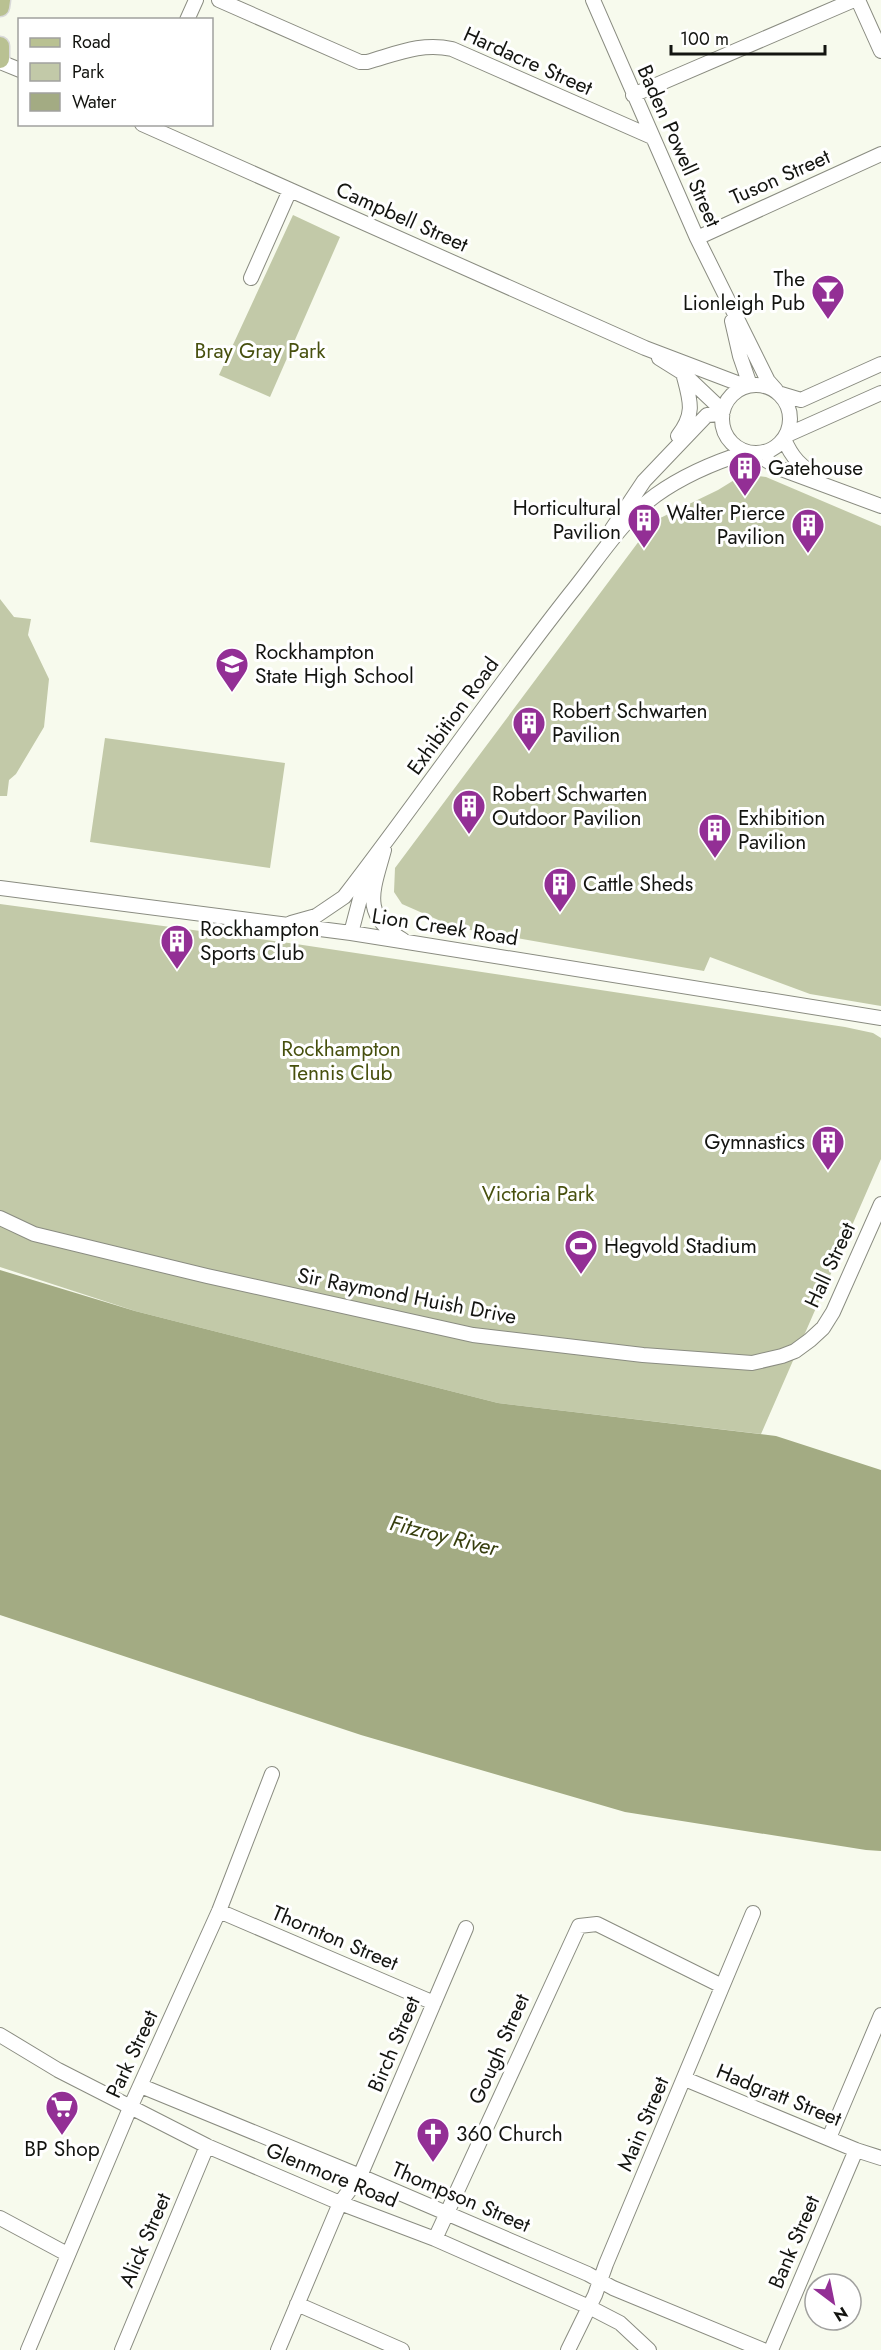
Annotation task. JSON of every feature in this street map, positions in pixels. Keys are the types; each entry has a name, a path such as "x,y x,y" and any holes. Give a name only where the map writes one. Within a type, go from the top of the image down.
{"main road":[{"path":"0,7 1,0"},
{"path":"0,46 0,61"}],"street":[{"path":"188,18 196,0"},
{"name":"Hardacre Street","path":"219,0 360,62 368,62 411,48 438,46 452,49 651,138"},
{"name":"Baden Powell Street","path":"593,0 651,138 729,307 768,381 778,392"},
{"path":"633,96 856,0 881,51"},
{"path":"0,61 18,69"},
{"name":"Campbell Street","path":"146,126 645,348 748,385"},
{"name":"Tuson Street","path":"697,238 881,154"},
{"path":"251,278 290,190"},
{"name":"Baden Powell Street","path":"729,307 748,385"},
{"name":"Campbell Street","path":"645,348 683,373 722,413"},
{"path":"881,364 801,400 759,384 748,385 735,392 727,400 722,413 725,434 738,448 781,469 881,506"},
{"name":"Exhibition Road","path":"554,615 644,481 686,425 691,413 683,373"},
{"path":"828,388 825,400 827,408 833,414"},
{"path":"778,392 790,409 791,418 786,437 790,454 800,466 838,489"},
{"path":"750,453 771,450 786,437 881,393"},
{"name":"Exhibition Road","path":"644,481 707,415 722,413"},
{"name":"Exhibition Road","path":"285,925 316,916 338,902 386,842 554,615 635,513 656,495 703,468 750,453"},
{"name":"Exhibition Road","path":"351,933 361,895 386,842"},
{"name":"Exhibition Road","path":"386,842 374,889 375,911 385,927 409,943"},
{"name":"Lion Creek Road","path":"0,888 351,933 881,1018"},
{"name":"Hall Street","path":"810,1340 830,1319 881,1204"},
{"name":"Sir Raymond Huish Drive","path":"0,1218 34,1234 207,1276 481,1336 643,1355 752,1363 795,1351 810,1340"},
{"name":"Park Street","path":"28,2350 130,2108 219,1911 272,1774"},
{"name":"Thornton Street","path":"219,1911 434,2003"},
{"name":"Main Street","path":"568,2350 589,2307 753,1913"},
{"name":"Gough Street","path":"435,2239 579,1926 597,1924 722,1986"},
{"name":"Birch Street","path":"278,2350 340,2203 360,2176 466,1928"},
{"path":"829,2138 881,2015"},
{"name":"Glenmore Road","path":"0,2035 58,2070 207,2146 340,2203 435,2239 589,2307 620,2324 649,2350"},
{"name":"Hadgratt Street","path":"685,2079 856,2150 881,2158"},
{"name":"Thompson Street","path":"141,2086 360,2176 763,2350"},
{"name":"Alick Street","path":"122,2350 207,2146"},
{"name":"Bank Street","path":"771,2350 856,2150"},
{"path":"0,2218 67,2254"},
{"path":"297,2304 402,2350"}],"green space":[{"name":"Bray Gray Park","path":"293,215 340,237 270,397 219,375"},
{"path":"744,474 766,477 881,526 881,1006 810,994 710,957 704,971 465,929 452,926 402,904 394,892 395,868 654,521 718,490"},
{"path":"0,599 14,617 31,619 28,635 49,679 44,727 16,774 9,780 7,796 0,796"},
{"path":"105,738 285,763 270,868 90,842"},
{"name":"Victoria Park","path":"0,904 296,944 845,1027 873,1033 881,1038 881,1159 761,1434 498,1403 135,1311 0,1267"}],"water":[{"name":"Fitzroy River","path":"0,1270 135,1311 498,1403 776,1436 881,1470 881,1851 625,1812 361,1735 0,1615"}],"place":[{"name":"The Lionleigh Pub","path":"828,320"},
{"name":"Gatehouse","path":"745,497"},
{"name":"Horticultural Pavilion","path":"644,549"},
{"name":"Walter Pierce Pavilion","path":"808,554"},
{"name":"Rockhampton State High School","path":"232,693"},
{"name":"Robert Schwarten Pavilion","path":"529,752"},
{"name":"Robert Schwarten Outdoor Pavilion","path":"469,835"},
{"name":"Exhibition Pavilion","path":"715,859"},
{"name":"Cattle Sheds","path":"560,913"},
{"name":"Rockhampton Sports Club","path":"177,970"},
{"name":"Gymnastics","path":"828,1171"},
{"name":"Hegvold Stadium","path":"581,1275"},
{"name":"BP Shop","path":"62,2136"},
{"name":"360 Church","path":"433,2163"}],"park label":[{"name":"Rockhampton Tennis Club","path":"341,1061"}]}
